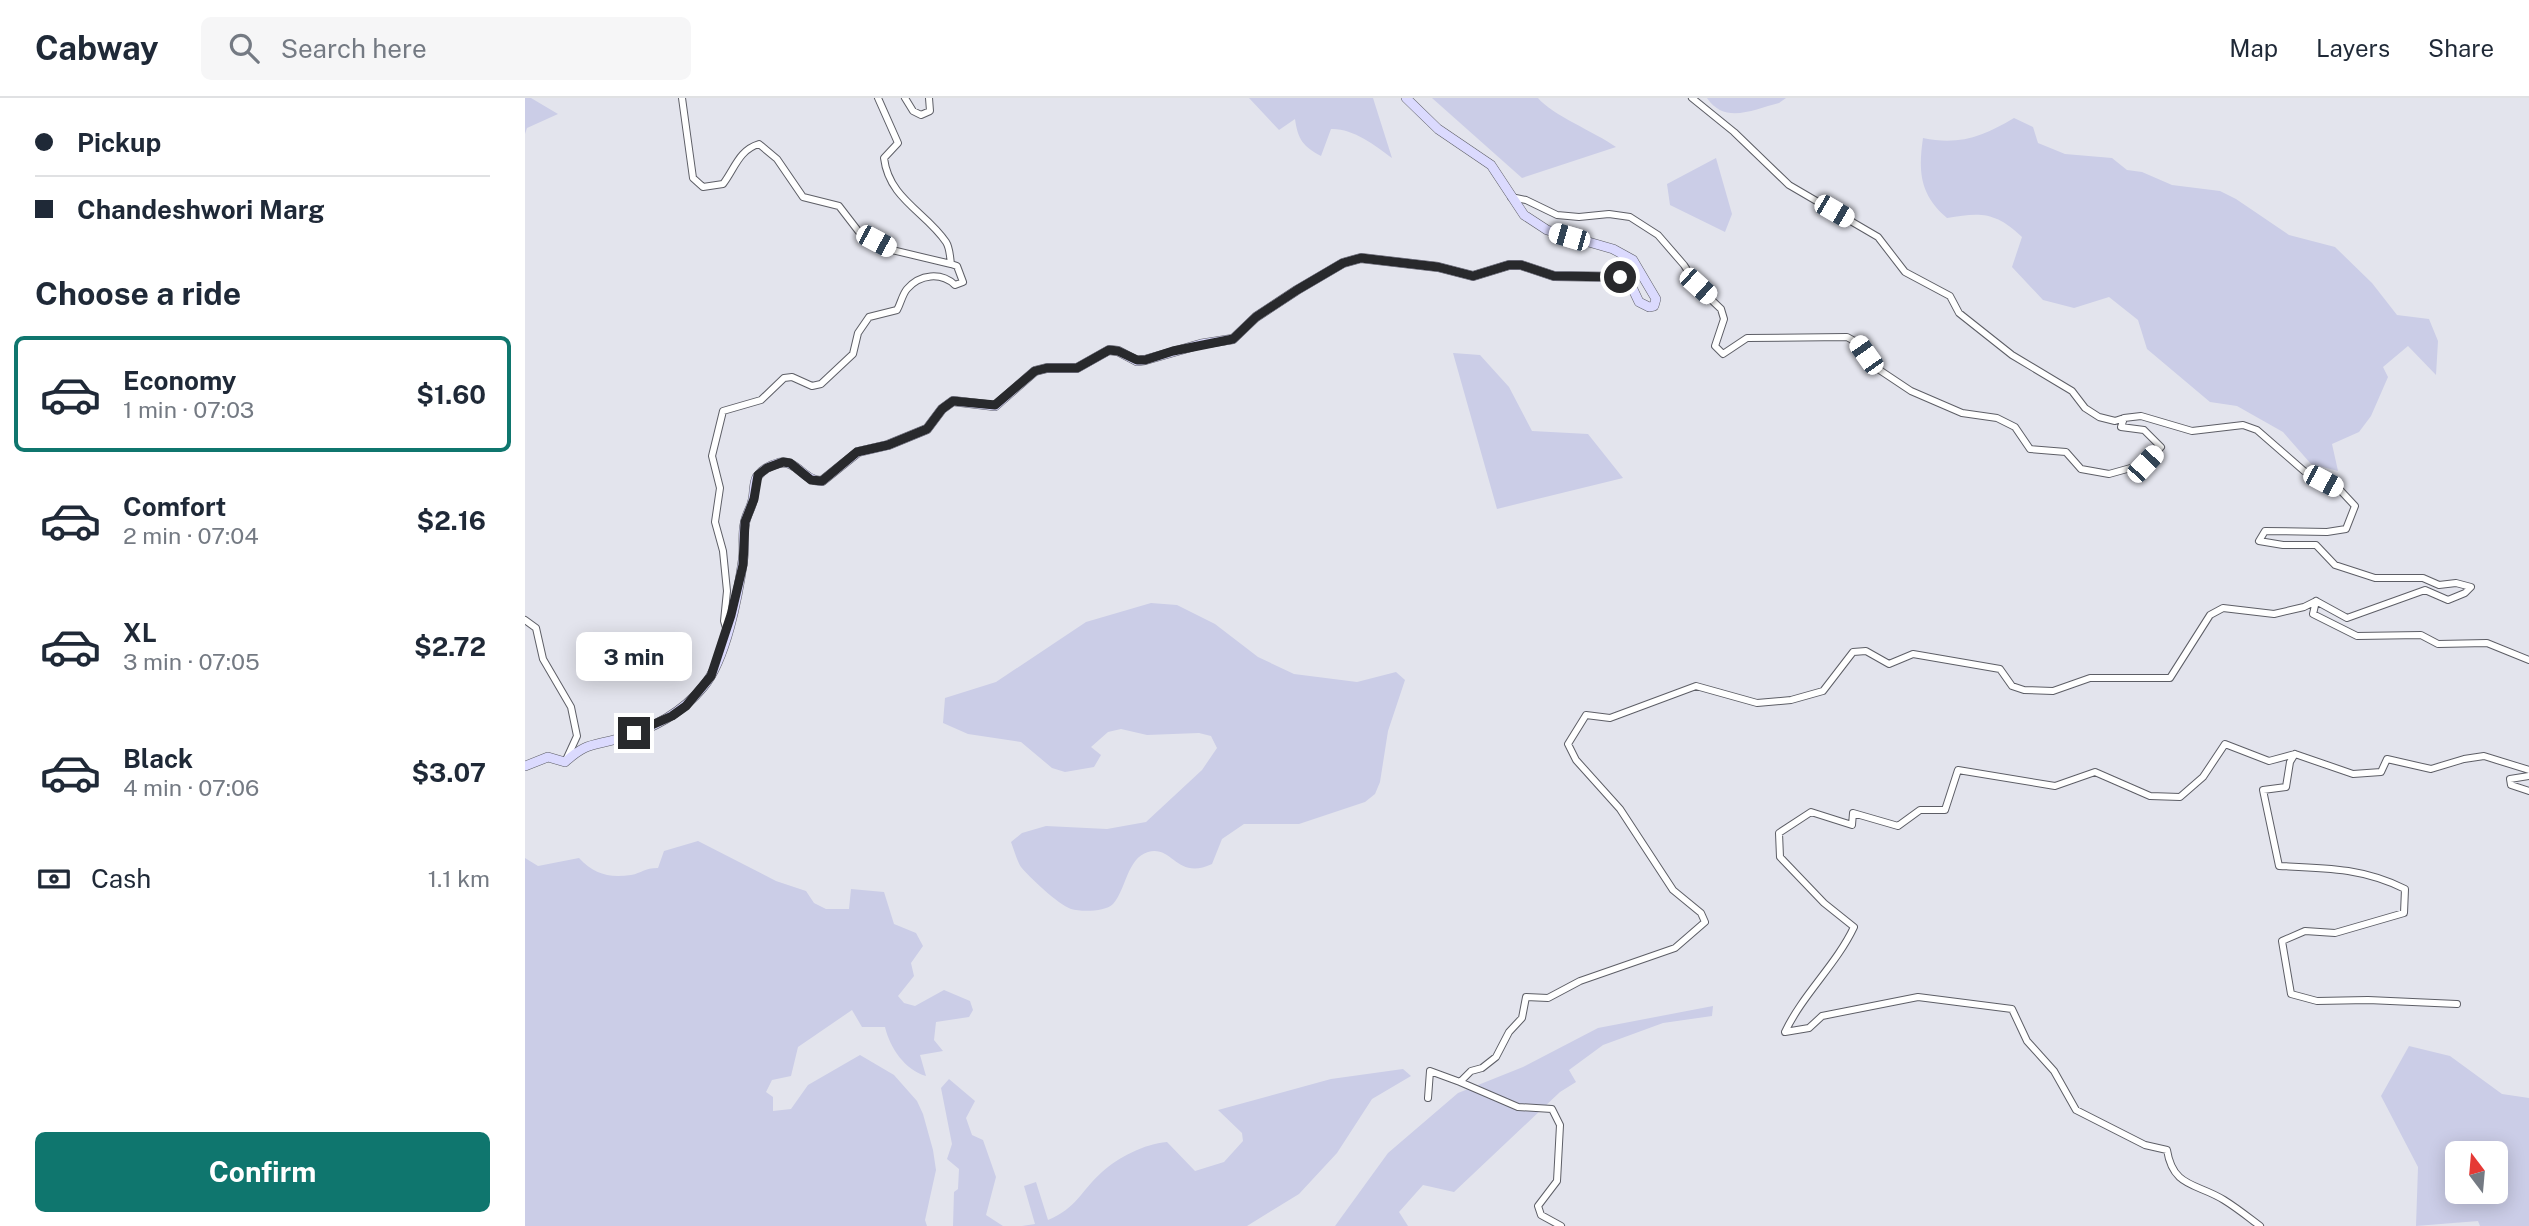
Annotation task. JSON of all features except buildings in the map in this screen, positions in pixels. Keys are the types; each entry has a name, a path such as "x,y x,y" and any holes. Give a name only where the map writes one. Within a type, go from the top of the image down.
{"main road":[{"path":"525,766 548,757 565,762 581,747 619,738 657,724 686,706 711,676 727,631 743,565 745,522 754,499 755,481 764,470 783,462 790,463 811,480 822,481 857,452 888,445 927,429 942,409 953,401 989,406 999,404 1029,375 1042,368 1077,368 1109,350 1137,360 1145,360 1201,344 1228,341 1256,317 1297,290 1343,263 1361,258 1438,267 1473,276 1509,265 1521,265 1554,276 1620,277 1630,283 1640,302 1649,307 1654,306 1656,299 1633,260 1613,250 1547,230 1524,215 1491,165 1438,129 1406,98"}],"street":[{"path":"682,98 693,178 703,187 723,184 739,156 749,147 759,144 777,159 803,197 839,206 859,232 892,250 957,266 963,276 960,285 941,277 929,276 917,281 902,297 897,310 874,314 865,321 853,354 821,384 812,386 792,377 784,378 761,400 723,411 712,456 720,488 715,522 723,551 727,591 724,621 727,631"},
{"path":"878,98 898,143 884,158 886,173 905,202 947,244 951,264"},
{"path":"905,98 913,111 921,116 930,111 929,98"},
{"path":"1692,98 1734,132 1790,185 1878,236 1905,272 1950,296 1959,313 2012,355 2072,391 2085,408 2099,417 2115,421 2141,416 2192,431 2243,425 2257,430 2304,471 2341,491 2355,506 2346,529 2327,532 2265,531 2259,541 2283,545 2316,545 2335,565 2375,578 2423,578 2439,585 2456,583 2471,587 2465,593 2448,600 2425,590 2347,618 2316,601"},
{"path":"1510,196 1526,200 1557,215 1579,217 1609,214 1630,217 1658,235 1698,286 1721,309 1724,319 1715,346 1723,354 1747,338 1847,337 1858,343 1875,367 1911,391 1962,413 1997,418 2015,427 2030,449 2066,452 2081,469 2094,473 2109,474 2145,464 2161,447 2144,430 2121,426 2124,418"},
{"path":"2316,601 2313,614 2357,636 2421,635 2438,644 2487,643 2529,660"},
{"path":"1460,1082 1471,1071 1482,1068 1496,1057 1509,1032 1522,1018 1526,997 1548,998 1580,981 1675,948 1705,922 1701,913 1673,890 1620,809 1576,760 1568,744 1586,715 1610,718 1696,686 1758,703 1791,699 1823,691 1853,652 1866,651 1889,664 1913,654 2000,669 2013,686 2024,690 2053,691 2090,678 2170,678 2210,615 2223,608 2274,614 2305,607 2316,601"},
{"path":"525,620 535,628 543,659 571,707 577,736 565,762"},
{"path":"2260,1226 2223,1199 2189,1185 2170,1167 2167,1150 2145,1145 2076,1110 2054,1071 2027,1041 2012,1009 1918,997 1822,1016 1809,1028 1785,1032 1796,1009 1848,940 1854,927 1824,903 1780,857 1779,833 1811,812 1852,825 1853,813 1898,826 1920,810 1945,810 1958,770 2055,786 2095,772 2150,796 2180,797 2203,777 2225,744 2269,761 2295,754 2353,774 2381,772 2387,760 2431,769 2484,756 2529,770"},
{"path":"2295,754 2290,762 2286,787 2263,790 2279,866 2332,868 2379,876 2405,889 2404,913 2335,933 2305,931 2282,941 2291,993 2317,1001 2457,1004"},
{"path":"2529,776 2510,779 2511,786 2529,791"},
{"path":"1428,1098 1430,1071 1518,1107 1552,1109 1560,1125 1557,1181 1538,1206 1541,1215 1561,1226"}],"shaded area":[{"path":"525,98 531,98 558,114 527,128 525,134"},
{"path":"1249,98 1373,98 1392,158 1355,134 1339,129 1331,129 1321,156 1302,142 1295,119 1279,130"},
{"path":"1432,98 1538,98 1553,111 1616,147 1522,178"},
{"path":"1707,98 1786,98 1760,109 1731,113 1714,106"},
{"path":"2014,118 2033,127 2038,143 2065,154 2112,158 2127,170 2142,172 2172,185 2220,191 2289,235 2335,247 2372,283 2397,315 2429,319 2438,341 2436,375 2408,346 2383,367 2388,377 2371,416 2359,432 2332,444 2338,471 2311,464 2283,432 2237,406 2210,402 2147,349 2138,320 2109,297 2074,308 2043,300 2012,267 2022,237 2013,229 1996,218 1987,216 1947,218 1931,201 1921,172 1923,138 1948,141 1971,138"},
{"path":"1716,158 1732,214 1725,232 1670,205 1667,184"},
{"path":"1453,353 1480,355 1509,387 1532,431 1588,434 1623,478 1497,509"},
{"path":"1151,603 1177,605 1215,624 1258,657 1294,674 1357,682 1396,672 1405,680 1388,731 1380,782 1375,794 1365,802 1299,824 1244,824 1222,839 1212,864 1200,868 1183,866 1164,853 1148,852 1135,861 1117,898 1109,907 1093,911 1071,909 1025,872 1018,862 1011,842 1022,833 1046,826 1107,829 1146,822 1202,770 1217,748 1211,736 1199,733 1147,735 1121,729 1108,732 1091,747 1101,755 1094,767 1065,772 1052,768 1021,742 968,734 943,723 945,698 996,682 1086,622"},
{"path":"698,841 776,881 806,891 814,903 826,909 849,909 851,889 884,892 894,924 916,933 923,946 911,963 914,976 898,996 904,1003 915,1006 944,990 970,1001 973,1010 969,1017 936,1022 934,1040 943,1051 920,1055 926,1076 911,1069 899,1057 885,1027 862,1027 852,1010 798,1047 791,1076 772,1080 766,1092 773,1097 773,1111 791,1109 808,1085 860,1055 894,1075 917,1101 933,1150 936,1170 925,1220 927,1226 525,1226 525,858 538,866 579,858 602,874 631,875 658,868 664,851"},
{"path":"1713,1006 1712,1016 1663,1023 1603,1045 1569,1070 1576,1082 1560,1092 1454,1192 1423,1185 1399,1212 1408,1226 1335,1226 1388,1153 1458,1093 1523,1067 1598,1028"},
{"path":"2409,1046 2450,1056 2502,1094 2529,1098 2529,1226 2480,1226 2478,1221 2416,1226 2418,1167 2381,1096"},
{"path":"1403,1069 1411,1076 1372,1099 1337,1153 1299,1194 1247,1226 1022,1226 1035,1224 1024,1186 1036,1182 1048,1220 1072,1205 1109,1166 1150,1145 1167,1142 1195,1171 1224,1162 1243,1141 1242,1133 1218,1110 1331,1079"},
{"path":"949,1079 975,1101 966,1118 972,1135 983,1140 996,1177 986,1215 1003,1226 953,1226 954,1192 958,1189 959,1169 947,1159 952,1144 941,1088"}],"route":[{"path":"634,733 657,724 686,706 711,676 727,631 743,565 744,528 754,499 755,481 767,468 783,462 790,463 811,480 822,481 863,449 888,445 927,429 942,409 953,401 989,406 999,404 1029,375 1042,368 1068,370 1085,366 1109,350 1118,351 1131,359 1145,360 1209,342 1228,341 1256,317 1297,290 1343,263 1361,258 1438,267 1473,276 1509,265 1521,265 1554,276 1620,277"}]}
